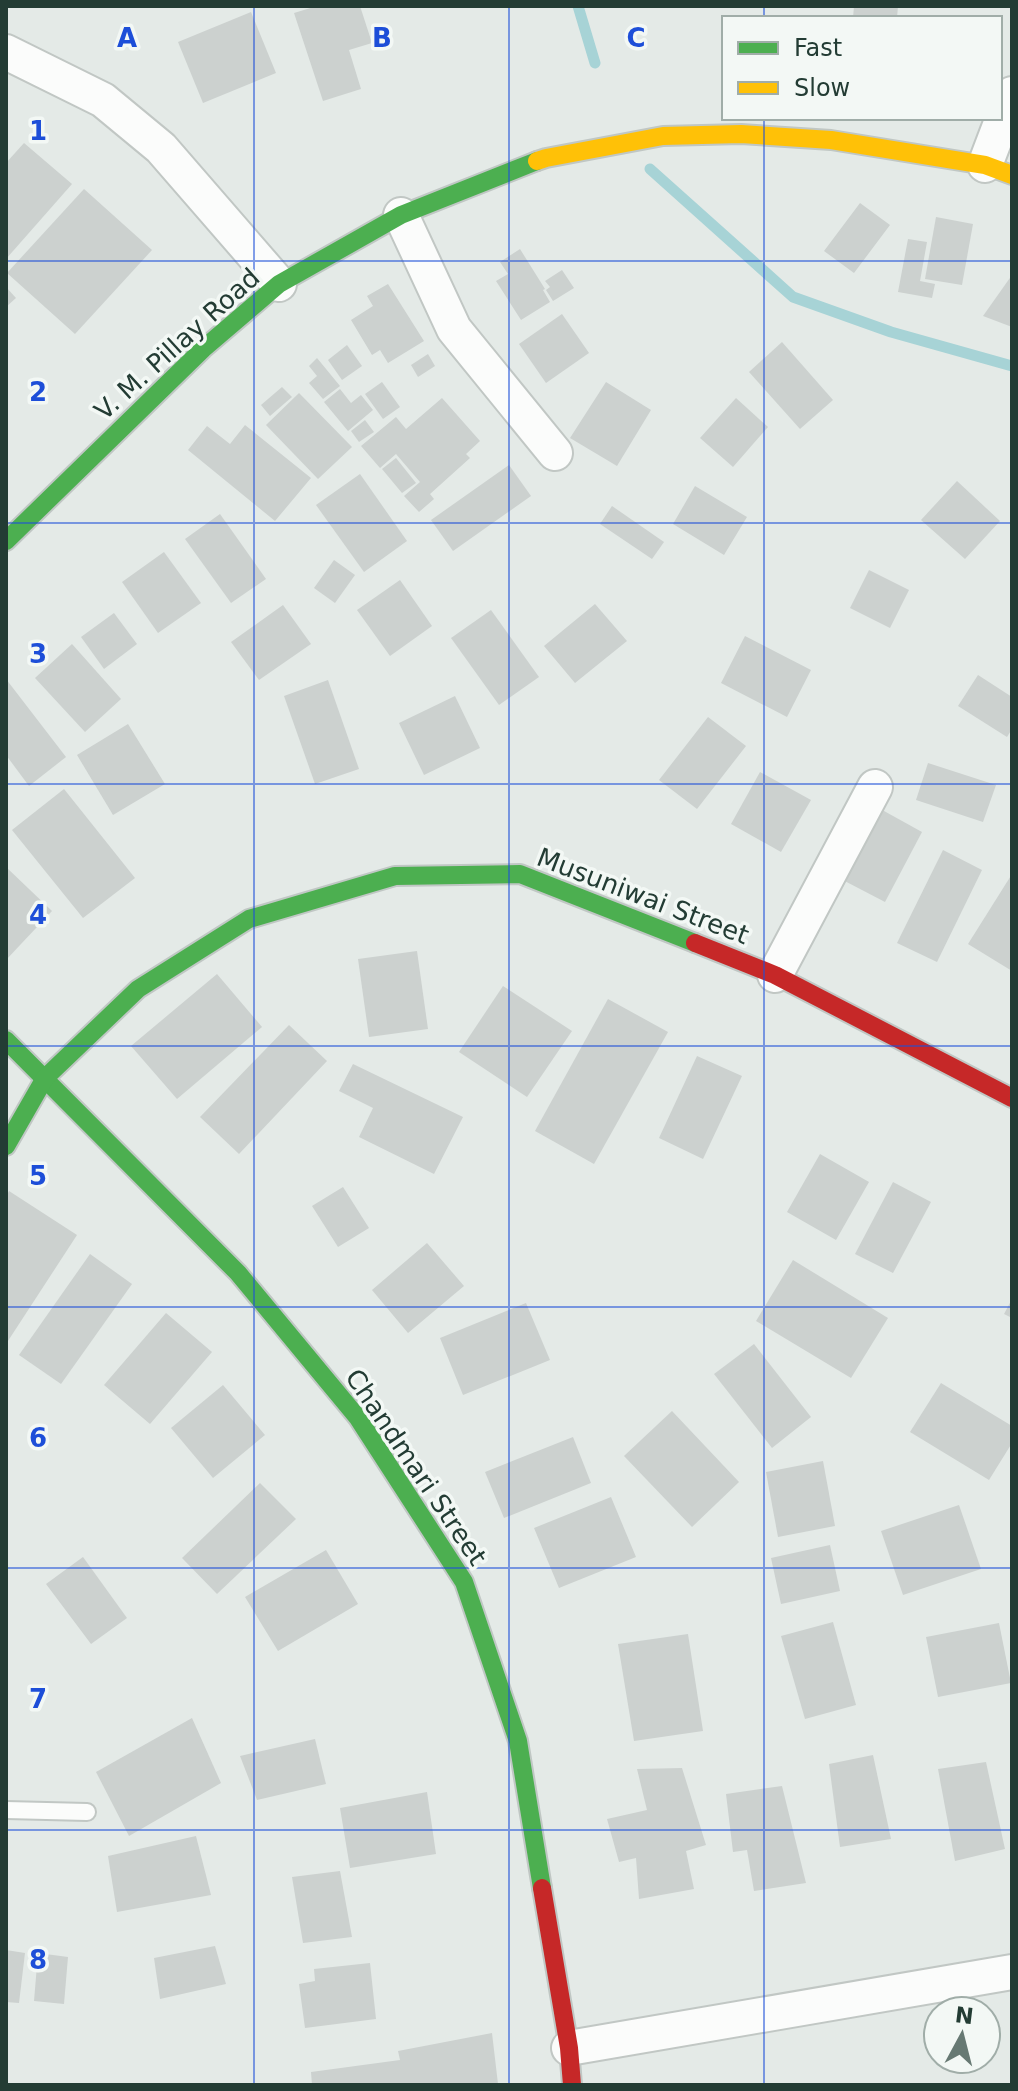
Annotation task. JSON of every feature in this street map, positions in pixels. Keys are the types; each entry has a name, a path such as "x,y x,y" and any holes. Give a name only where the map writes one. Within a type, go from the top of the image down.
{"street":[{"path":"6,52 103,100 161,148 279,284"},
{"path":"999,170 1012,94"},
{"name":"V. M. Pillay Road","path":"6,541 203,349 279,284 401,215 546,158 663,136 741,134 831,140 999,170"},
{"path":"401,215 454,329 555,453"},
{"path":"775,975 875,787"},
{"name":"Musuniwai Street","path":"6,1146 45,1078 138,989 249,919 395,876 520,874 775,975 1012,1098"},
{"name":"Chandmari Street","path":"6,1040 238,1273 358,1418 464,1582 518,1741 569,2048 572,2085"},
{"path":"569,2048 1012,1972"}],"lane":[{"path":"6,1810 87,1812"}],"building":[{"path":"317,6 360,6 372,43 349,50 361,89 323,101 294,13"},
{"path":"854,6 898,6 897,16 853,16"},
{"path":"251,12 276,73 203,103 178,42"},
{"path":"24,143 72,184 6,259 6,163"},
{"path":"84,189 152,250 75,334 7,273"},
{"path":"860,203 890,225 854,273 824,251"},
{"path":"936,217 973,224 962,285 925,279"},
{"path":"908,239 927,242 920,281 935,284 932,298 898,292"},
{"path":"520,249 550,302 521,320 496,281 508,274 500,262"},
{"path":"562,270 574,288 553,301 546,290 550,287 545,281"},
{"path":"1012,275 1012,327 983,316"},
{"path":"388,284 424,341 388,363 380,350 372,355 351,320 373,306 367,296"},
{"path":"6,287 16,298 6,307"},
{"path":"562,314 589,353 546,383 519,344"},
{"path":"782,342 833,400 800,429 749,372"},
{"path":"347,345 362,366 342,380 328,360"},
{"path":"428,354 435,366 418,377 411,365"},
{"path":"317,358 340,386 323,399 309,383 317,376 309,366"},
{"path":"382,382 400,407 383,419 365,394"},
{"path":"606,382 651,410 617,466 570,438"},
{"path":"282,387 292,397 270,416 261,405"},
{"path":"340,389 351,403 361,395 373,410 348,431 324,402"},
{"path":"299,393 352,447 318,479 266,425"},
{"path":"442,398 480,441 466,454 470,458 430,494 434,499 419,512 404,496 420,482 396,454 380,468 361,446 396,417 406,429"},
{"path":"736,398 768,427 733,467 700,438"},
{"path":"365,420 374,432 359,442 351,431"},
{"path":"245,425 311,478 275,521 188,450 207,426 230,444"},
{"path":"396,458 416,483 402,493 382,469"},
{"path":"509,465 531,496 453,551 431,520"},
{"path":"360,474 407,541 364,572 316,505"},
{"path":"957,481 1000,521 965,559 921,520"},
{"path":"695,486 747,517 724,555 673,524"},
{"path":"612,506 664,542 652,559 600,524"},
{"path":"220,514 266,579 231,603 185,539"},
{"path":"164,552 201,603 158,633 122,582"},
{"path":"334,560 355,575 335,603 314,588"},
{"path":"869,570 909,590 890,628 850,608"},
{"path":"400,580 432,626 390,656 357,610"},
{"path":"595,604 627,641 575,683 544,646"},
{"path":"283,605 311,644 259,680 231,642"},
{"path":"491,610 539,677 499,705 451,638"},
{"path":"114,613 137,644 104,669 81,637"},
{"path":"745,636 811,670 787,717 721,683"},
{"path":"72,644 121,699 85,732 35,678"},
{"path":"978,675 1012,697 1012,729 1007,737 958,706"},
{"path":"6,679 66,757 29,786 6,755"},
{"path":"328,680 359,769 315,784 284,696"},
{"path":"455,696 480,748 424,775 399,723"},
{"path":"708,717 746,746 697,809 659,780"},
{"path":"128,724 165,784 113,815 77,755"},
{"path":"928,763 996,785 983,822 916,800"},
{"path":"760,772 811,800 781,852 731,824"},
{"path":"64,789 135,878 83,918 12,830"},
{"path":"875,806 922,832 885,902 837,877"},
{"path":"943,850 982,870 937,962 897,943"},
{"path":"6,867 52,911 6,960"},
{"path":"1012,874 1012,971 968,944"},
{"path":"417,951 428,1029 369,1037 358,959"},
{"path":"217,974 262,1027 177,1099 131,1046"},
{"path":"503,986 572,1031 527,1097 459,1052"},
{"path":"608,999 668,1032 594,1164 535,1131"},
{"path":"289,1025 327,1061 239,1154 200,1117"},
{"path":"697,1056 742,1076 703,1159 659,1138"},
{"path":"353,1064 463,1117 434,1174 359,1137 373,1108 339,1091"},
{"path":"820,1154 869,1182 836,1240 787,1212"},
{"path":"893,1182 931,1202 893,1273 855,1254"},
{"path":"343,1187 369,1228 338,1247 312,1206"},
{"path":"9,1191 77,1235 6,1344 6,1197"},
{"path":"427,1243 464,1286 408,1333 372,1290"},
{"path":"90,1254 132,1284 61,1384 19,1355"},
{"path":"793,1260 888,1318 851,1378 756,1321"},
{"path":"1012,1299 1012,1318 1004,1314"},
{"path":"526,1303 550,1360 463,1395 440,1338"},
{"path":"166,1313 212,1352 150,1424 104,1385"},
{"path":"754,1344 811,1417 772,1448 714,1374"},
{"path":"941,1383 1012,1426 1012,1443 989,1480 910,1432"},
{"path":"223,1385 265,1435 213,1478 171,1428"},
{"path":"672,1411 739,1482 692,1527 624,1456"},
{"path":"573,1437 591,1483 504,1518 485,1472"},
{"path":"823,1461 835,1526 778,1537 766,1472"},
{"path":"260,1483 296,1519 217,1594 182,1558"},
{"path":"611,1497 636,1557 559,1588 534,1528"},
{"path":"959,1505 981,1569 903,1595 881,1531"},
{"path":"830,1545 840,1591 781,1604 771,1558"},
{"path":"326,1550 358,1604 278,1651 245,1597"},
{"path":"83,1557 127,1618 91,1644 46,1584"},
{"path":"833,1622 856,1705 805,1719 781,1636"},
{"path":"999,1623 1011,1683 938,1697 926,1637"},
{"path":"688,1634 703,1731 634,1741 618,1644"},
{"path":"192,1718 221,1783 129,1836 96,1772"},
{"path":"315,1739 326,1784 257,1800 240,1756"},
{"path":"873,1755 891,1839 840,1847 829,1764"},
{"path":"986,1762 1005,1849 955,1861 938,1769"},
{"path":"682,1768 706,1845 686,1851 694,1889 639,1899 636,1858 619,1862 607,1819 647,1810 637,1769"},
{"path":"782,1786 806,1883 754,1891 747,1850 733,1852 726,1794"},
{"path":"427,1792 436,1854 350,1868 340,1808"},
{"path":"196,1836 211,1895 117,1912 108,1856"},
{"path":"340,1871 352,1937 303,1943 292,1877"},
{"path":"215,1946 226,1984 160,1999 154,1958"},
{"path":"6,1950 25,1953 19,2003 6,2002"},
{"path":"38,1953 68,1957 64,2004 34,2001"},
{"path":"370,1963 376,2019 305,2028 299,1984 315,1981 314,1969"},
{"path":"492,2033 498,2084 312,2085 311,2072 400,2060 398,2051"}],"waterway":[{"path":"578,6 595,63"},
{"path":"650,169 793,297 891,332 1012,366"}],"traffic: fast":[{"path":"6,541 203,349 279,284 401,215 537,161"},
{"path":"6,1146 45,1078 138,989 249,919 395,876 520,874 695,943"},
{"path":"6,1040 238,1273 358,1418 464,1582 518,1741 542,1888"}],"traffic: slow":[{"path":"537,161 663,136 741,134 831,140 985,165 1012,175"}],"traffic: jam":[{"path":"695,943 775,975 1012,1098"},
{"path":"542,1888 569,2048 572,2085"}]}
